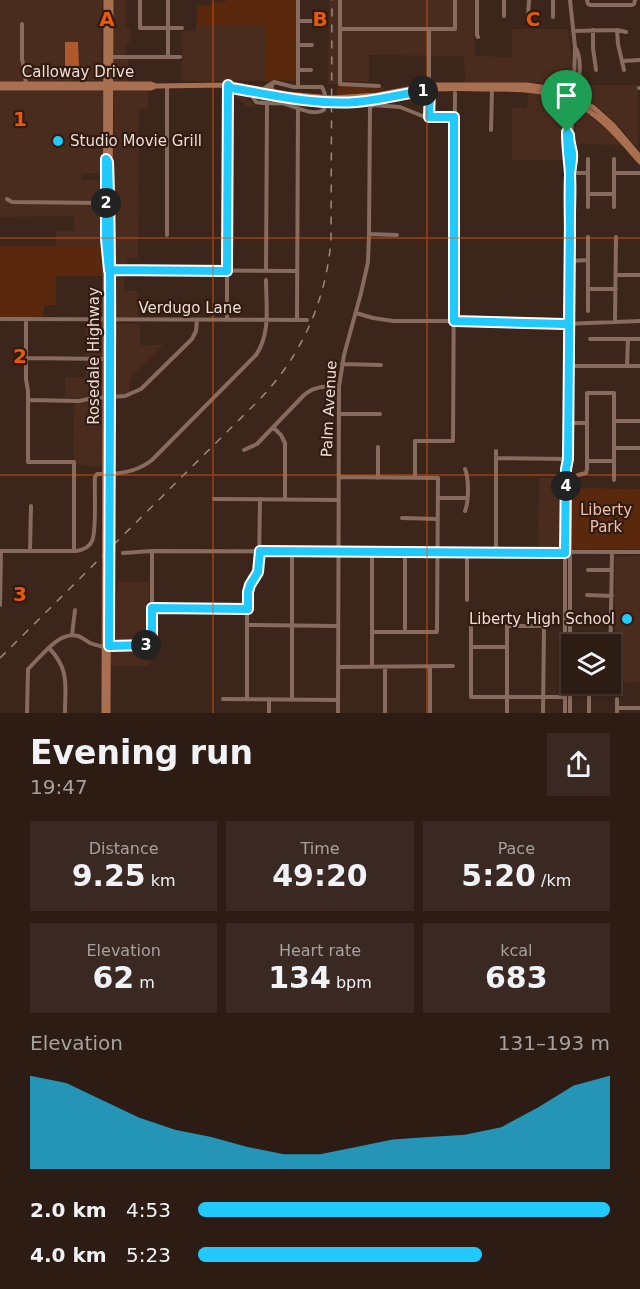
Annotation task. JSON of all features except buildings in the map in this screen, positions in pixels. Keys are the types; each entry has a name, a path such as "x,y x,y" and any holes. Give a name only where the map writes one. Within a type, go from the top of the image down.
{"main road":[{"name":"Rosedale Highway","path":"106,0 110,270 108,320"},
{"name":"Rosedale Highway","path":"108,57 111,0"},
{"path":"97,83 103,80 103,69 108,57"},
{"name":"Calloway Drive","path":"0,86 97,83 108,86"},
{"path":"43,88 63,84"},
{"name":"Calloway Drive","path":"26,86 43,88 231,84 300,100 343,102 378,99 429,88 520,89 573,99 619,134"},
{"name":"Calloway Drive","path":"228,85 231,88 249,91 343,98 429,88 540,86 573,99 601,114 640,162"},
{"path":"492,89 512,85"},
{"name":"Rosedale Highway","path":"108,86 106,138 108,159"},
{"path":"520,89 536,89 540,86"},
{"path":"619,134 640,156"},
{"name":"Rosedale Highway","path":"106,712 107,452 105,447 108,359 106,239 108,201"},
{"path":"106,239 110,270"},
{"path":"106,279 110,296"},
{"name":"Rosedale Highway","path":"107,545 110,516 107,474 110,427 106,379 108,359"},
{"name":"Rosedale Highway","path":"106,712 107,562"}],"street":[{"path":"140,0 140,28 182,28"},
{"path":"168,0 168,57"},
{"path":"298,0 298,87"},
{"path":"340,0 340,84 379,86"},
{"path":"340,29 455,29 455,0"},
{"path":"477,0 478,37"},
{"path":"504,0 504,16"},
{"path":"528,16 529,0"},
{"path":"553,0 553,17"},
{"path":"570,0 575,47 570,173 566,478 570,634"},
{"path":"587,2 635,2"},
{"path":"298,21 312,21"},
{"path":"22,24 22,59 26,86"},
{"path":"429,29 429,117 454,117"},
{"path":"593,30 596,70"},
{"path":"573,31 617,30 626,32"},
{"path":"617,30 624,70"},
{"path":"298,45 312,45"},
{"path":"108,57 180,57"},
{"path":"622,61 640,60"},
{"path":"298,70 312,70"},
{"path":"256,102 282,104 312,112 323,111 324,89 274,82"},
{"path":"256,102 256,97 274,82"},
{"path":"274,82 271,87 275,92"},
{"path":"227,320 228,85"},
{"path":"167,86 167,235"},
{"path":"491,130 492,89"},
{"path":"249,91 256,102"},
{"path":"414,478 415,441 453,441 455,93"},
{"path":"570,173 567,132 573,99"},
{"path":"266,271 267,103"},
{"name":"Palm Avenue","path":"338,713 339,387 342,364 366,270 369,234 370,108 373,105 398,106 429,117"},
{"path":"297,320 298,108"},
{"path":"567,132 572,153"},
{"path":"588,159 588,207"},
{"path":"614,159 614,207"},
{"path":"570,173 588,172"},
{"path":"614,173 640,173"},
{"path":"588,194 614,194"},
{"path":"7,199 12,202 108,201"},
{"path":"369,234 397,235"},
{"path":"588,237 588,311"},
{"path":"615,321 616,237"},
{"path":"570,261 588,260"},
{"path":"110,270 297,271"},
{"path":"616,274 640,275"},
{"path":"0,605 0,550 74,551 86,549 93,540 95,477 98,474 125,473 148,463 256,355 264,338 266,280"},
{"path":"588,289 616,289"},
{"path":"356,313 386,320 504,321 508,323 640,321"},
{"name":"Verdugo Lane","path":"0,319 308,320"},
{"path":"26,319 28,462 74,462 74,551"},
{"path":"28,400 79,400 129,395 144,386 194,336 197,320"},
{"path":"590,339 640,339"},
{"path":"627,366 628,339"},
{"path":"26,358 108,359"},
{"path":"342,364 381,365"},
{"path":"568,366 640,366"},
{"path":"244,450 257,444 310,391 324,386 339,387"},
{"path":"578,475 586,473 587,393 614,393 614,480"},
{"path":"339,414 380,414"},
{"path":"614,421 640,421"},
{"path":"568,423 587,423"},
{"path":"274,428 283,437 285,443 285,499"},
{"path":"378,447 378,478"},
{"path":"614,448 640,448"},
{"path":"496,451 496,552"},
{"path":"496,458 568,459"},
{"path":"567,713 565,697 570,523 568,459"},
{"path":"587,461 614,461"},
{"path":"465,469 467,474 465,511"},
{"path":"339,477 438,478 437,632 372,632"},
{"path":"566,478 570,495"},
{"path":"438,498 467,498"},
{"path":"214,499 338,500"},
{"path":"247,699 248,592 258,572 260,499"},
{"path":"566,504 570,523"},
{"path":"30,551 31,506"},
{"path":"402,518 438,519"},
{"path":"27,713 28,669 60,638 79,636 92,644 106,646 152,644 152,551"},
{"path":"123,553 152,551 640,552"},
{"path":"292,552 292,699"},
{"path":"372,552 372,667"},
{"path":"405,552 405,632"},
{"path":"467,552 467,600"},
{"path":"611,634 612,552"},
{"path":"588,570 612,570"},
{"path":"587,596 612,596"},
{"path":"152,608 248,609"},
{"path":"72,635 75,610"},
{"path":"471,615 471,697 565,697"},
{"path":"587,621 611,621"},
{"path":"247,625 338,626"},
{"path":"507,713 507,626 544,626 543,713"},
{"path":"471,647 507,648"},
{"path":"49,648 64,671 65,713"},
{"path":"338,667 453,666"},
{"path":"385,667 385,713"},
{"path":"430,667 430,713"},
{"path":"567,713 569,694"},
{"path":"589,694 589,713"},
{"path":"223,699 338,699"},
{"path":"269,699 269,713"},
{"path":"617,699 617,710 640,708"}],"shaded area":[{"path":"0,0 102,0 101,78 99,80 0,82"},
{"path":"113,0 126,0 126,27 130,28 130,42 126,43 128,83 113,81"},
{"path":"329,0 474,0 475,56 512,57 512,29 568,29 572,67 569,88 538,82 465,82 464,56 369,55 369,82 345,81 328,84"},
{"path":"267,24 266,81 182,81 182,31 196,31 196,25"},
{"path":"65,42 78,42 79,66 65,66"},
{"path":"580,85 638,85 638,145 634,145 621,128 597,106 580,95"},
{"path":"0,91 103,91 103,173 81,173 82,180 103,180 103,246 56,246 56,231 75,231 74,216 0,217"},
{"path":"116,91 148,91 148,109 139,109 138,258 127,258 127,269 113,267 114,93"},
{"path":"232,91 258,106 244,106 244,102 239,99 230,99"},
{"path":"528,93 552,97 567,105 564,160 512,160 512,108 527,108"},
{"path":"581,109 622,145 574,144 577,111"},
{"path":"124,273 124,291 138,291 138,317 114,317 112,314 112,274"},
{"path":"103,300 102,314 89,315 89,301"},
{"path":"86,322 102,323 102,394 65,398 65,377 85,377"},
{"path":"140,324 140,345 163,345 129,379 129,392 114,396 115,325"},
{"path":"96,400 103,402 102,467 77,465 73,459 74,403"},
{"path":"539,478 563,478 562,549 538,549"},
{"name":"Liberty High School","path":"640,556 640,682 621,682 621,634 615,634 615,557"},
{"path":"118,582 149,582 149,644 112,644"},
{"path":"149,648 149,666 111,666 111,650 113,649"}],"green space":[{"path":"226,0 296,0 298,81 266,81 266,25 197,25 197,5 212,6 213,3"},
{"path":"337,86 374,86 379,89 383,86 385,90 337,95"},
{"path":"0,246 103,246 103,276 56,276 56,305 44,305 43,318 0,318"},
{"name":"Liberty Park","path":"572,488 640,489 640,549 571,549"}],"railway":[{"path":"0,658 261,398 276,381 300,345 310,325 324,284 331,240 332,0"}],"place":[{"name":"Studio Movie Grill","path":"58,141"},
{"name":"Liberty High School","path":"627,619"}],"route":[{"path":"567,132 570,173 570,196 570,203 570,223 570,261 569,322 564,324 454,321 454,117 429,117 430,90 365,101 325,102 287,99 231,88 228,85 227,271 110,270 109,270 106,239 106,159 110,199 110,270 110,516 109,646 152,644 152,608 248,609 248,592 260,566 260,551 565,553 568,459 568,366 569,322 569,306 570,261 570,233 570,223 570,203 570,196 570,173 572,163 567,132"}]}
